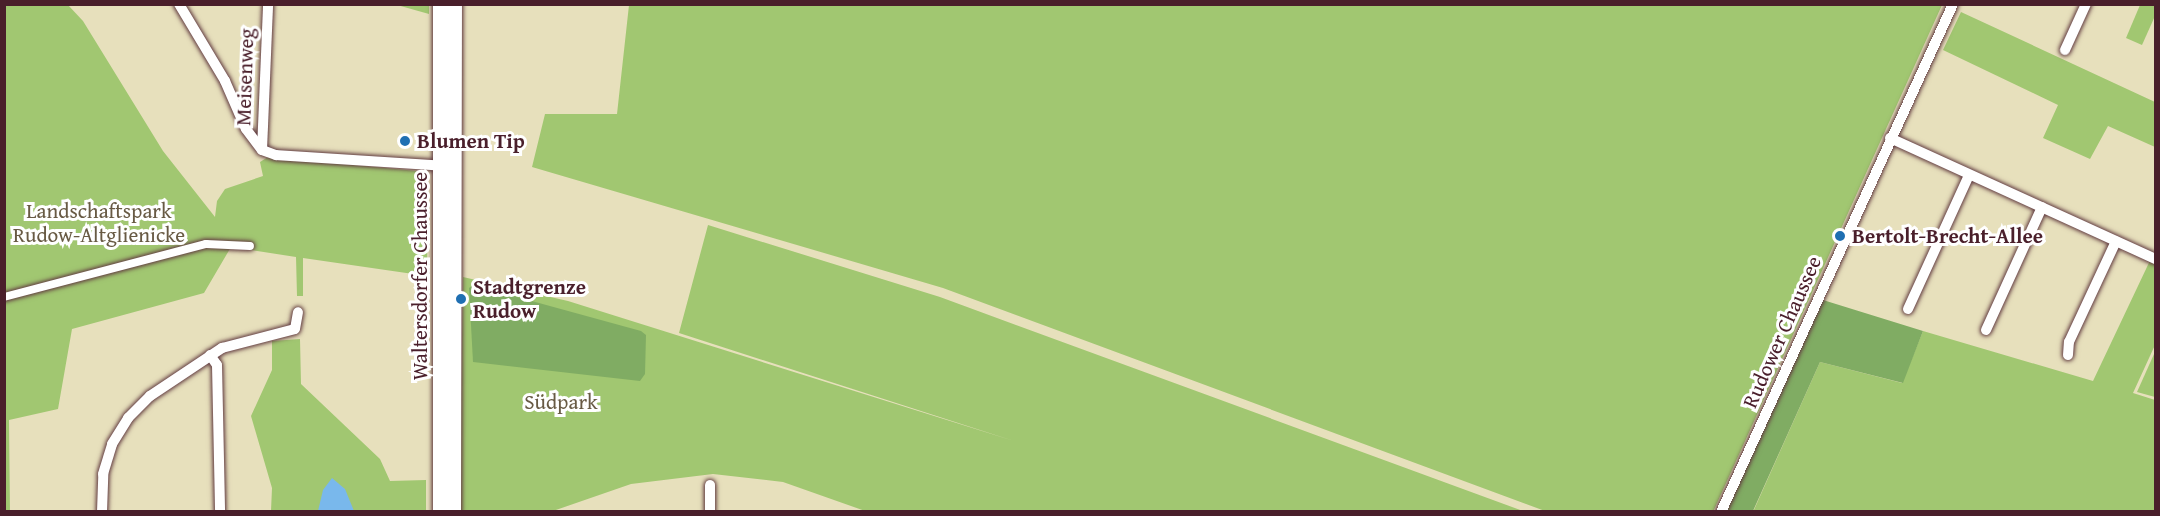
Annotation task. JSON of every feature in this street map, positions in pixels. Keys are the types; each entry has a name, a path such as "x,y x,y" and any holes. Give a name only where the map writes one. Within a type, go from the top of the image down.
{"main road":[{"name":"Waltersdorfer Chaussee","path":"440,4 447,166 453,512"},
{"name":"Waltersdorfer Chaussee","path":"440,512 447,166 454,4"}],"street":[{"path":"179,4 225,81 246,129 262,150 276,155 447,166"},
{"name":"Meisenweg","path":"262,150 267,4"},
{"name":"Rudower Chaussee","path":"1721,512 1953,4"},
{"path":"2065,50 2086,4"},
{"path":"1890,138 2156,259"},
{"path":"1908,309 1969,174"},
{"path":"1986,330 2042,207"},
{"path":"2068,355 2070,341 2116,241"},
{"path":"4,297 206,244 250,246"},
{"path":"102,512 103,474 112,444 128,418 150,396 210,355 252,338 295,329 298,312"},
{"path":"210,355 217,365 220,512"},
{"path":"710,485 710,512"}],"green space":[{"path":"629,4 1942,5 1713,512 1545,511 943,288 532,167 545,114 617,114"},
{"name":"Landschaftspark Rudow-Altglienicke","path":"4,5 68,5 83,21 163,151 215,217 217,201 225,189 263,176 260,162 268,157 428,172 427,276 303,258 303,296 297,296 296,257 231,247 204,293 72,329 58,409 9,420 10,512 4,511"},
{"path":"397,5 429,5 429,14"},
{"path":"2140,5 2155,5 2155,16 2142,45 2126,38"},
{"path":"1961,12 2155,102 2155,147 2108,126 2090,159 2043,138 2058,105 1943,50"},
{"name":"Südpark","path":"708,225 940,297 1523,511 868,512 783,482 713,474 631,484 553,511 459,512 463,277 568,301 1014,441 679,333"},
{"path":"2155,250 2155,345 2133,393 2155,400 2155,511 1753,512 1820,362 1902,383 1923,331 2093,381"},
{"path":"473,285 641,331 646,335 645,374 640,381 473,362 469,288"},
{"path":"1823,300 1923,331 1903,383 1820,362 1753,511 1726,512"},
{"path":"300,339 301,384 380,459 390,481 426,480 426,511 271,511 272,488 251,416 272,370 272,341"},
{"path":"2154,354 2156,355 2155,397 2137,392"}],"water":[{"path":"332,478 345,489 354,511 318,511 323,490"}],"place":[{"name":"Blumen Tip","path":"405,141"},
{"name":"Bertolt-Brecht-Allee","path":"1840,236"},
{"name":"Stadtgrenze Rudow","path":"461,299"}]}
